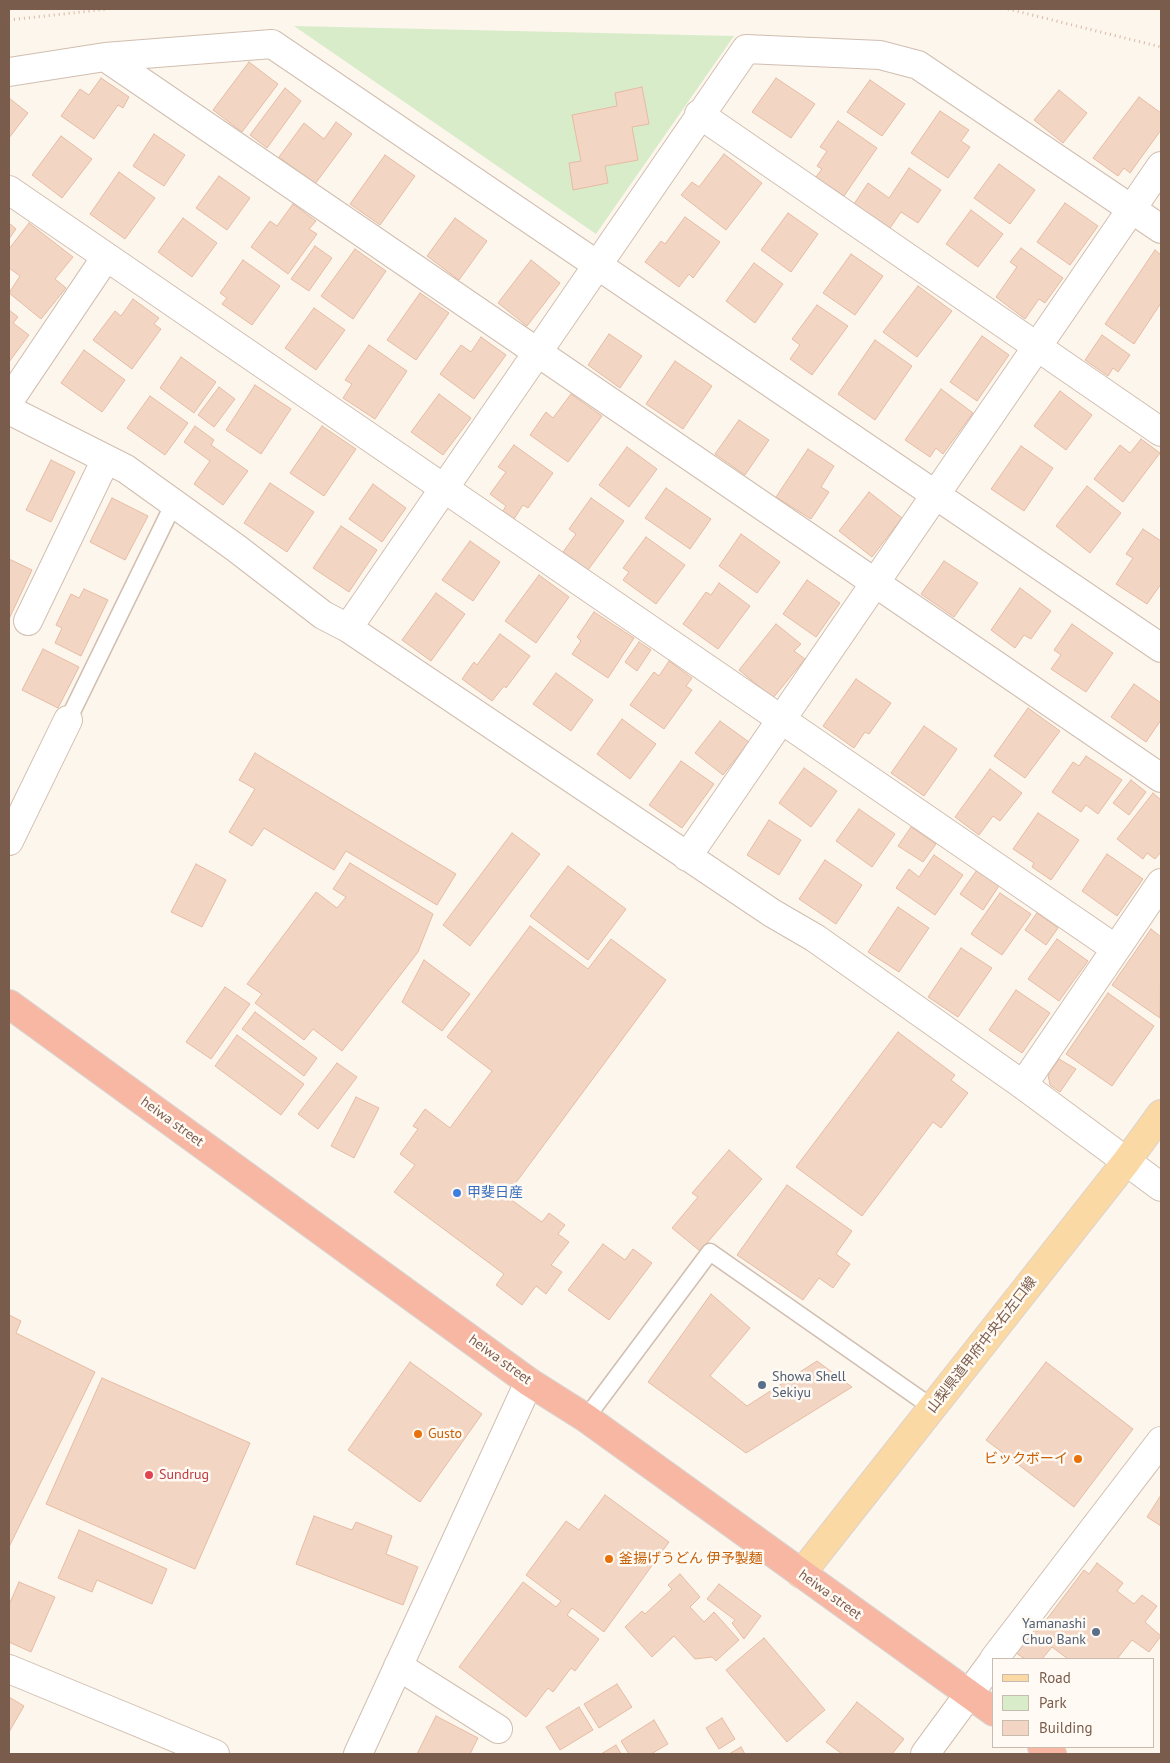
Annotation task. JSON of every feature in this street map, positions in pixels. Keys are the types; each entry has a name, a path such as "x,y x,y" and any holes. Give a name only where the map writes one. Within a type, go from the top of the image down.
{"highway":[{"name":"heiwa street","path":"9,1004 529,1382 586,1418 992,1711"}],"main road":[{"name":"山梨県道甲府中央右左口線","path":"800,1574 933,1408 1126,1162 1161,1114"}],"street":[{"path":"9,72 105,57 272,44 1161,648"},
{"path":"348,628 699,114 746,49 880,55 918,64 1161,229"},
{"path":"105,57 1161,778"},
{"path":"699,114 1161,432"},
{"path":"687,857 1161,166"},
{"path":"9,190 1116,949"},
{"path":"9,401 106,257"},
{"path":"9,410 126,469 323,615 348,628 687,857 772,913 815,938 1023,1085 1161,1187"},
{"path":"28,621 106,459"},
{"path":"9,841 68,720"},
{"path":"1023,1085 1161,883"},
{"path":"358,1754 529,1382"},
{"path":"995,1658 1161,1441"},
{"path":"925,1754 967,1693 992,1662"},
{"path":"398,1666 498,1730"},
{"path":"9,1669 215,1754"}],"lane":[{"path":"68,720 174,503"},
{"path":"586,1418 710,1252 933,1408"}],"path":[{"path":"9,20 108,9"},
{"path":"1008,9 1161,47"}],"green space":[{"path":"294,26 734,36 596,234"}],"building":[{"path":"249,62 278,84 242,132 213,110"},
{"path":"101,78 129,97 123,108 118,105 94,139 61,116 80,89 89,95"},
{"path":"776,78 815,104 791,138 752,112"},
{"path":"870,80 905,104 882,136 847,112"},
{"path":"642,87 649,124 632,127 638,160 605,166 608,183 573,190 569,163 581,161 572,115 617,106 615,93"},
{"path":"285,88 301,101 267,148 250,135"},
{"path":"1059,90 1087,113 1063,143 1034,120"},
{"path":"1139,97 1161,113 1161,130 1130,173 1124,168 1118,176 1093,158"},
{"path":"9,98 28,113 9,138"},
{"path":"940,111 969,130 961,141 970,147 948,178 911,153"},
{"path":"838,121 877,148 844,196 816,177 822,169 817,166 827,151 820,147"},
{"path":"336,122 352,134 315,184 279,157 304,123 324,139"},
{"path":"154,134 185,155 164,186 133,166"},
{"path":"61,136 92,159 62,198 32,175"},
{"path":"724,154 762,183 726,230 681,195 692,182 699,187"},
{"path":"385,155 415,176 380,225 350,204"},
{"path":"999,164 1035,190 1010,224 974,198"},
{"path":"909,168 941,190 918,223 901,212 890,228 854,204 868,183 889,198"},
{"path":"119,172 155,198 125,239 90,214"},
{"path":"219,176 250,198 227,230 196,208"},
{"path":"1065,203 1098,226 1070,265 1037,242"},
{"path":"293,204 316,221 309,229 317,234 288,274 251,247 270,221 277,226"},
{"path":"971,210 1003,234 978,267 946,244"},
{"path":"788,213 818,234 791,272 761,250"},
{"path":"685,217 720,242 693,278 689,274 679,287 645,262 661,241 665,244"},
{"path":"183,218 217,243 192,277 158,252"},
{"path":"455,218 487,241 459,280 427,256"},
{"path":"9,223 16,229 9,239"},
{"path":"29,223 73,257 55,279 66,288 41,319 9,293 20,276 9,268 9,249"},
{"path":"315,246 332,258 309,291 291,279"},
{"path":"1021,248 1063,278 1045,303 1039,299 1025,319 996,297 1017,267 1010,262"},
{"path":"355,249 386,271 353,319 321,296"},
{"path":"1155,250 1161,255 1161,303 1134,344 1105,324"},
{"path":"851,254 883,276 855,315 823,293"},
{"path":"243,260 280,286 252,325 222,304 227,298 220,293"},
{"path":"531,260 560,283 527,326 498,303"},
{"path":"754,263 783,284 755,323 726,301"},
{"path":"918,286 952,311 917,357 883,332"},
{"path":"420,293 449,313 416,360 387,340"},
{"path":"133,299 159,318 154,324 161,329 132,369 93,340 115,311 121,316"},
{"path":"817,305 848,326 812,375 790,359 800,345 792,339"},
{"path":"314,308 345,330 316,370 285,348"},
{"path":"9,310 18,317 13,323 29,335 9,362"},
{"path":"609,334 642,356 620,388 588,365"},
{"path":"1102,335 1130,355 1118,372 1113,368 1108,376 1085,360"},
{"path":"982,336 1009,355 977,401 950,382"},
{"path":"481,337 506,355 474,399 440,374 461,345 471,352"},
{"path":"875,340 912,366 875,420 838,394"},
{"path":"369,345 407,371 375,419 343,398 352,384 345,380"},
{"path":"84,350 125,380 102,412 61,383"},
{"path":"181,357 216,382 194,413 160,388"},
{"path":"675,361 712,386 683,429 646,404"},
{"path":"255,385 291,409 261,454 226,430"},
{"path":"219,387 235,399 214,427 198,415"},
{"path":"941,389 973,413 943,454 936,448 930,457 905,440"},
{"path":"1060,391 1092,415 1066,450 1034,426"},
{"path":"439,394 471,418 443,455 411,432"},
{"path":"571,394 602,416 568,462 530,435 546,412 553,418"},
{"path":"150,396 188,423 165,455 127,428"},
{"path":"739,420 769,440 745,475 715,454"},
{"path":"195,426 214,440 211,445 248,471 223,505 194,484 210,461 184,442"},
{"path":"322,426 356,449 324,496 290,473"},
{"path":"1141,439 1160,453 1123,502 1094,479 1120,445 1130,453"},
{"path":"514,445 553,473 528,508 523,505 514,519 503,511 506,506 490,494 506,472 498,467"},
{"path":"1021,446 1053,468 1024,511 991,489"},
{"path":"627,447 657,469 629,507 599,485"},
{"path":"808,449 834,466 821,487 829,492 811,519 776,497"},
{"path":"51,460 75,472 51,522 26,510"},
{"path":"270,483 314,512 287,552 244,523"},
{"path":"373,484 406,508 382,542 349,519"},
{"path":"1087,486 1121,513 1090,553 1056,526"},
{"path":"666,488 711,519 690,549 645,518"},
{"path":"869,492 902,518 872,557 839,531"},
{"path":"112,498 148,516 125,560 90,542"},
{"path":"591,498 624,521 588,570 563,552 576,534 569,529"},
{"path":"341,526 377,550 349,592 313,568"},
{"path":"1143,529 1161,541 1161,584 1147,604 1116,584 1133,558 1126,554"},
{"path":"741,534 780,562 757,593 719,566"},
{"path":"646,537 685,565 656,604 623,580 629,572 623,568"},
{"path":"470,541 500,562 473,601 442,580"},
{"path":"9,559 32,570 9,619"},
{"path":"944,561 978,583 954,617 921,594"},
{"path":"539,575 569,597 536,643 505,621"},
{"path":"807,580 840,603 816,637 783,614"},
{"path":"719,583 750,606 718,649 683,624 706,592 711,595"},
{"path":"1020,588 1051,611 1031,639 1024,635 1015,648 991,630"},
{"path":"84,589 108,600 81,656 55,643 62,628 56,625 71,594 79,598"},
{"path":"436,593 465,614 431,661 402,640"},
{"path":"594,612 634,638 608,678 572,654 581,641 577,637"},
{"path":"776,624 801,644 794,651 805,659 773,698 739,670"},
{"path":"1072,624 1113,653 1086,692 1051,669 1061,655 1054,650"},
{"path":"500,634 530,656 506,688 504,686 492,701 462,679 474,662 477,665"},
{"path":"639,642 651,650 637,671 625,662"},
{"path":"43,649 79,667 58,708 22,690"},
{"path":"669,661 692,678 686,686 692,690 664,729 630,705 654,672 659,676"},
{"path":"556,673 593,700 571,731 533,704"},
{"path":"856,679 891,703 869,734 865,732 854,748 823,726"},
{"path":"1134,684 1161,703 1161,720 1146,742 1111,717"},
{"path":"1028,708 1060,731 1025,778 994,756"},
{"path":"622,719 656,744 630,779 597,754"},
{"path":"720,721 749,742 723,775 695,753"},
{"path":"924,726 957,749 924,796 891,773"},
{"path":"255,753 456,874 437,905 346,851 334,870 264,828 252,846 229,832 255,789 239,780"},
{"path":"1086,756 1122,780 1098,814 1086,805 1081,812 1052,792 1073,762 1079,766"},
{"path":"681,761 714,784 682,828 649,805"},
{"path":"804,768 837,791 811,827 779,803"},
{"path":"990,769 1022,793 1000,821 993,816 979,835 955,817"},
{"path":"1131,780 1146,792 1129,815 1113,803"},
{"path":"1153,793 1161,800 1161,852 1155,859 1147,853 1143,859 1117,839"},
{"path":"859,809 895,834 872,867 836,841"},
{"path":"1038,813 1079,840 1051,880 1032,867 1034,863 1013,849"},
{"path":"769,820 801,840 779,875 747,855"},
{"path":"911,827 936,844 923,862 898,846"},
{"path":"512,833 540,854 470,946 443,925"},
{"path":"1107,854 1143,879 1117,916 1082,891"},
{"path":"934,855 963,875 935,915 896,888 909,869 919,877"},
{"path":"825,860 862,885 836,924 799,899"},
{"path":"350,863 433,914 418,952 342,1051 313,1029 304,1040 255,1003 262,994 247,984 316,892 337,908 346,897 333,889"},
{"path":"196,864 226,880 202,927 171,912"},
{"path":"568,866 626,909 588,960 530,916"},
{"path":"977,870 999,886 983,910 960,894"},
{"path":"1000,893 1031,914 1002,955 971,934"},
{"path":"898,907 929,928 899,972 868,952"},
{"path":"1037,913 1058,928 1046,945 1025,930"},
{"path":"530,926 588,969 611,939 666,980 506,1196 542,1222 549,1213 565,1225 558,1234 569,1242 551,1265 562,1272 546,1294 536,1286 522,1305 496,1285 504,1274 394,1192 415,1165 400,1154 418,1129 413,1126 425,1109 450,1128 492,1071 447,1037"},
{"path":"1151,929 1161,937 1160,1018 1112,985"},
{"path":"1057,939 1088,961 1059,1001 1028,979"},
{"path":"961,948 992,968 958,1017 928,997"},
{"path":"424,960 470,994 442,1031 402,1002"},
{"path":"225,987 250,1004 211,1059 186,1042"},
{"path":"1016,990 1050,1013 1022,1053 989,1030"},
{"path":"1108,993 1154,1026 1112,1086 1066,1054"},
{"path":"255,1012 317,1058 304,1076 242,1029"},
{"path":"898,1032 955,1075 951,1080 968,1093 941,1128 933,1122 862,1216 796,1167"},
{"path":"237,1035 304,1084 281,1115 215,1066"},
{"path":"1059,1059 1076,1069 1060,1092 1050,1085 1048,1075"},
{"path":"337,1063 357,1077 318,1129 298,1114"},
{"path":"356,1097 379,1108 354,1158 331,1146"},
{"path":"729,1150 762,1179 700,1251 672,1228 698,1197 692,1193"},
{"path":"787,1185 852,1231 836,1254 850,1264 833,1288 819,1278 803,1300 737,1255"},
{"path":"603,1244 625,1260 633,1249 652,1263 609,1320 568,1290"},
{"path":"711,1294 750,1328 710,1376 747,1406 817,1361 852,1387 746,1453 648,1382"},
{"path":"9,1315 21,1321 16,1333 95,1372 9,1547"},
{"path":"410,1362 482,1414 420,1502 348,1450"},
{"path":"1046,1362 1133,1429 1074,1507 986,1440"},
{"path":"102,1378 250,1443 195,1569 46,1504"},
{"path":"605,1495 669,1542 604,1632 572,1608 567,1615 599,1639 575,1671 571,1668 553,1692 548,1688 526,1717 459,1667 523,1582 556,1607 561,1601 526,1575 566,1521 579,1530"},
{"path":"1161,1495 1161,1526 1147,1517"},
{"path":"314,1516 352,1530 356,1522 392,1536 386,1554 418,1567 403,1605 296,1564"},
{"path":"79,1530 167,1569 152,1604 97,1580 92,1592 58,1578"},
{"path":"1097,1563 1123,1583 1117,1591 1134,1604 1142,1595 1157,1606 1145,1622 1161,1636 1149,1652 1132,1640 1118,1658 1067,1658 1052,1647 1043,1658 1024,1658 1016,1653 1035,1629 1037,1632 1084,1570 1089,1574"},
{"path":"680,1574 700,1597 690,1607 704,1622 714,1612 739,1640 716,1661 712,1657 695,1659 674,1636 652,1657 625,1627 642,1611 645,1614 672,1589 668,1585"},
{"path":"19,1582 55,1597 31,1652 9,1642 9,1605"},
{"path":"719,1584 761,1616 744,1639 732,1623 735,1620 707,1599"},
{"path":"764,1638 825,1710 787,1742 726,1670"},
{"path":"617,1684 632,1707 599,1728 584,1704"},
{"path":"9,1697 24,1706 9,1732"},
{"path":"857,1702 904,1739 892,1754 842,1754 826,1742"},
{"path":"579,1707 593,1730 560,1750 546,1727"},
{"path":"436,1716 478,1738 470,1754 417,1754"},
{"path":"722,1718 735,1739 719,1749 706,1728"},
{"path":"654,1720 668,1744 651,1754 629,1754 621,1741"},
{"path":"616,1745 621,1754 601,1754"},
{"path":"741,1747 745,1754 729,1754"}],"place":[{"name":"甲斐日産","path":"457,1193"},
{"name":"Showa Shell Sekiyu","path":"762,1385"},
{"name":"Gusto","path":"418,1434"},
{"name":"ビックボーイ","path":"1078,1459"},
{"name":"Sundrug","path":"149,1475"},
{"name":"釜揚げうどん 伊予製麺","path":"609,1559"},
{"name":"Yamanashi Chuo Bank","path":"1096,1632"}]}
